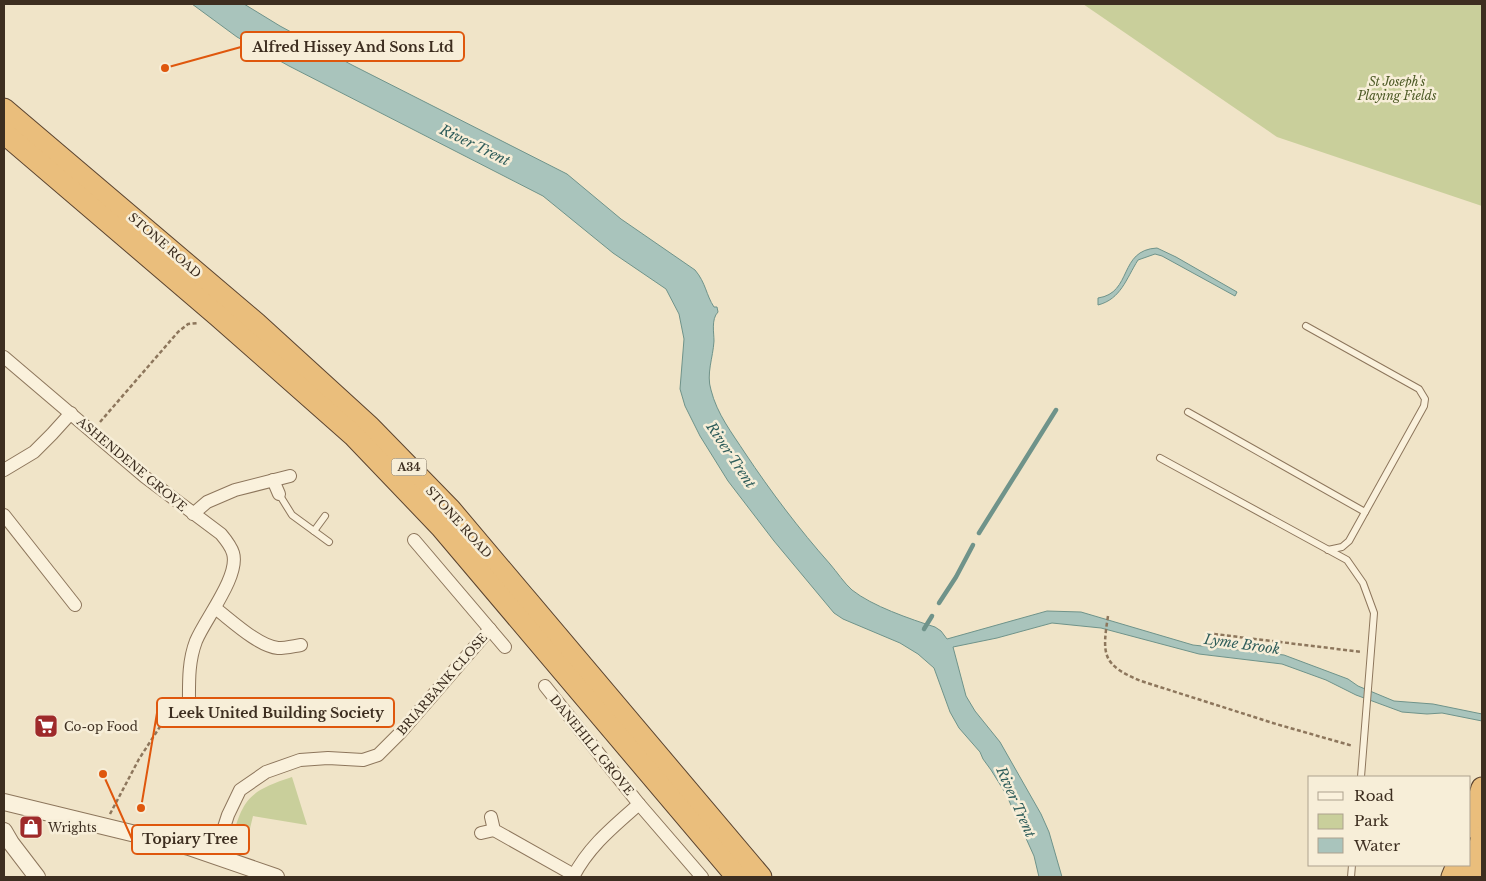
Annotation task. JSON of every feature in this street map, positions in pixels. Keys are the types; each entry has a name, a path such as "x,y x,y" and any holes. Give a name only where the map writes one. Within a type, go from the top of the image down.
{"highway":[{"name":"STONE ROAD","path":"4,109 155,236 279,357 441,527 737,877"},
{"name":"STONE ROAD","path":"4,133 218,316 279,357 370,427 450,509 761,877"},
{"path":"1471,824 1482,788"},
{"path":"1471,877 1482,837"}],"street":[{"name":"ASHENDENE GROVE","path":"4,357 145,477 221,534 230,545 234,555 233,568 215,608"},
{"name":"ASHENDENE GROVE","path":"4,470 34,452 70,413"},
{"path":"193,514 207,502 235,490 290,476"},
{"path":"273,480 279,494"},
{"path":"4,516 75,605"},
{"name":"BRIARBANK CLOSE","path":"414,540 505,647"},
{"path":"189,705 189,671 196,640 215,608 261,642 276,648 286,648 301,644"},
{"name":"BRIARBANK CLOSE","path":"215,855 228,815 240,790 266,772 300,760 328,758 363,760 378,755 401,732 490,629"},
{"name":"DANEHILL GROVE","path":"545,692 702,877"},
{"path":"4,802 189,847 276,877"},
{"name":"DANEHILL GROVE","path":"574,876 587,854 602,837 639,804"},
{"path":"491,817 488,832 574,876"},
{"path":"4,831 37,877"}],"lane":[{"path":"1306,326 1419,389 1425,399 1424,406 1349,541 1342,547 1328,550"},
{"path":"1188,412 1366,512"},
{"path":"1160,458 1347,560 1364,584 1374,613 1361,776"},
{"path":"279,494 292,514 329,542"},
{"path":"314,531 325,516"}],"path":[{"path":"92,432 178,332 188,324 202,323 218,316"},
{"path":"1108,616 1105,633 1107,654 1112,665 1121,672 1141,681 1276,724 1346,745 1364,747"},
{"path":"1214,634 1371,653"},
{"path":"103,827 139,759 174,705 189,705"}],"green space":[{"name":"St Joseph's Playing Fields","path":"1083,4 1482,4 1482,206 1277,137"},
{"path":"292,777 307,825 253,816 245,849 230,845 243,808 249,800 265,788"}],"water":[{"name":"River Trent","path":"192,4 244,4 352,65 567,174 621,219 695,270 714,307 717,307 718,312 714,322 714,341 709,378 714,399 721,415 755,468 796,524 849,587 860,596 880,607 935,627 947,639 1047,611 1081,612 1193,645 1284,655 1348,679 1358,686 1394,701 1433,704 1482,714 1482,721 1442,713 1402,712 1282,664 1199,654 1101,628 1052,623 997,638 953,647 966,696 975,711 1000,742 1041,814 1049,832 1062,877 1039,877 1034,856 1006,794 980,752 959,728 950,712 934,668 918,654 900,643 843,619 834,613 774,541 728,481 700,436 685,406 680,389 684,339 679,314 666,289 613,253 543,196 289,66 237,37"},
{"path":"1157,248 1237,292 1235,296 1155,254 1138,260 1118,293 1106,302 1098,305 1098,298 1109,294 1116,288 1136,256"}],"waterway":[{"path":"979,533 1056,410"},
{"path":"939,603 956,577 973,545"},
{"path":"924,629 932,616"}],"place":[{"name":"Alfred Hissey And Sons Ltd","path":"165,68"},
{"name":"Co-op Food","path":"46,726"},
{"name":"Topiary Tree","path":"103,774"},
{"name":"Leek United Building Society","path":"141,808"},
{"name":"Wrights","path":"31,827"}],"water label":[{"name":"Lyme Brook","path":"1242,644"}]}
